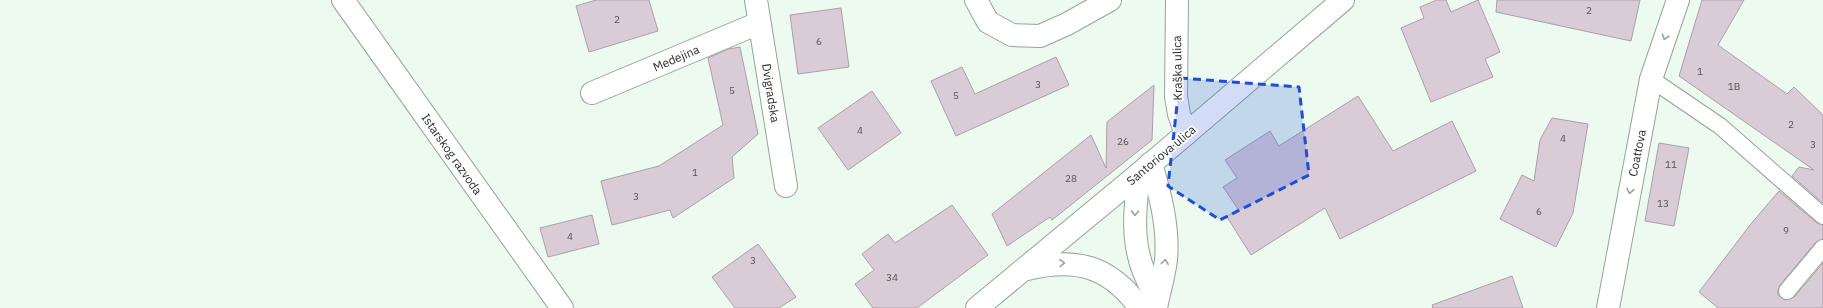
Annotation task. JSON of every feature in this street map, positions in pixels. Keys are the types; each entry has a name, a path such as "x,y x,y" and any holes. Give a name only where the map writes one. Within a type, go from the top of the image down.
{"street":[{"name":"Istarskog razvoda","path":"343,0 562,308"},
{"name":"Dvigradska","path":"756,0 786,186"},
{"path":"976,0 988,22 1012,35 1040,36 1066,24 1110,0"},
{"name":"Kraška ulica","path":"1177,0 1176,97 1179,114 1186,134"},
{"name":"Santoriova ulica","path":"977,308 1145,169 1343,0"},
{"name":"Coattova","path":"1608,308 1651,79 1678,0"},
{"name":"Medejina","path":"592,93 759,22"},
{"path":"1145,169 1135,212 1136,242 1151,305"},
{"path":"1145,169 1161,199 1165,226 1166,260 1151,305"},
{"path":"1024,270 1049,264 1072,263 1094,269 1151,305"}],"lane":[{"path":"1651,79 1720,126 1823,216"},
{"path":"1787,291 1823,248"}],"highlighted area":[{"path":"1180,78 1299,87 1309,175 1220,220 1168,186"}],"building":[{"path":"596,0 649,0 658,31 589,52 576,6"},
{"path":"1437,0 1446,0 1451,12 1478,0 1500,52 1485,59 1493,77 1431,102 1401,28 1424,18 1420,7"},
{"path":"1497,0 1640,0 1631,41 1496,12"},
{"path":"1702,0 1744,0 1718,45 1787,94 1794,87 1823,115 1823,203 1792,176 1799,167 1814,170 1679,76"},
{"path":"841,8 849,67 798,74 790,15"},
{"path":"740,47 758,134 732,157 734,178 673,218 670,210 612,225 601,181 659,166 723,125 708,58 728,49"},
{"path":"1056,57 1069,85 956,136 931,81 962,67 975,94"},
{"path":"1154,85 1152,140 1052,220 1050,217 1007,246 992,214 1091,135 1106,168 1107,122"},
{"path":"872,91 901,133 848,170 818,128"},
{"path":"1358,96 1393,151 1452,121 1476,171 1340,239 1325,208 1251,255 1227,217 1238,209 1223,187 1237,178 1225,160 1270,131 1279,146"},
{"path":"1552,118 1588,124 1573,213 1556,247 1500,219 1522,175 1534,181 1540,140"},
{"path":"1659,143 1689,148 1674,226 1645,221"},
{"path":"1779,191 1817,223 1823,225 1823,239 1816,242 1780,285 1778,295 1785,300 1794,297 1823,263 1823,308 1718,308 1699,292 1750,225"},
{"path":"952,205 988,255 917,308 873,308 855,284 874,270 862,254 888,234 895,243"},
{"path":"592,215 599,244 548,257 540,228"},
{"path":"758,244 796,297 779,308 735,308 712,277"},
{"path":"1512,276 1523,308 1433,308 1432,305"}]}
